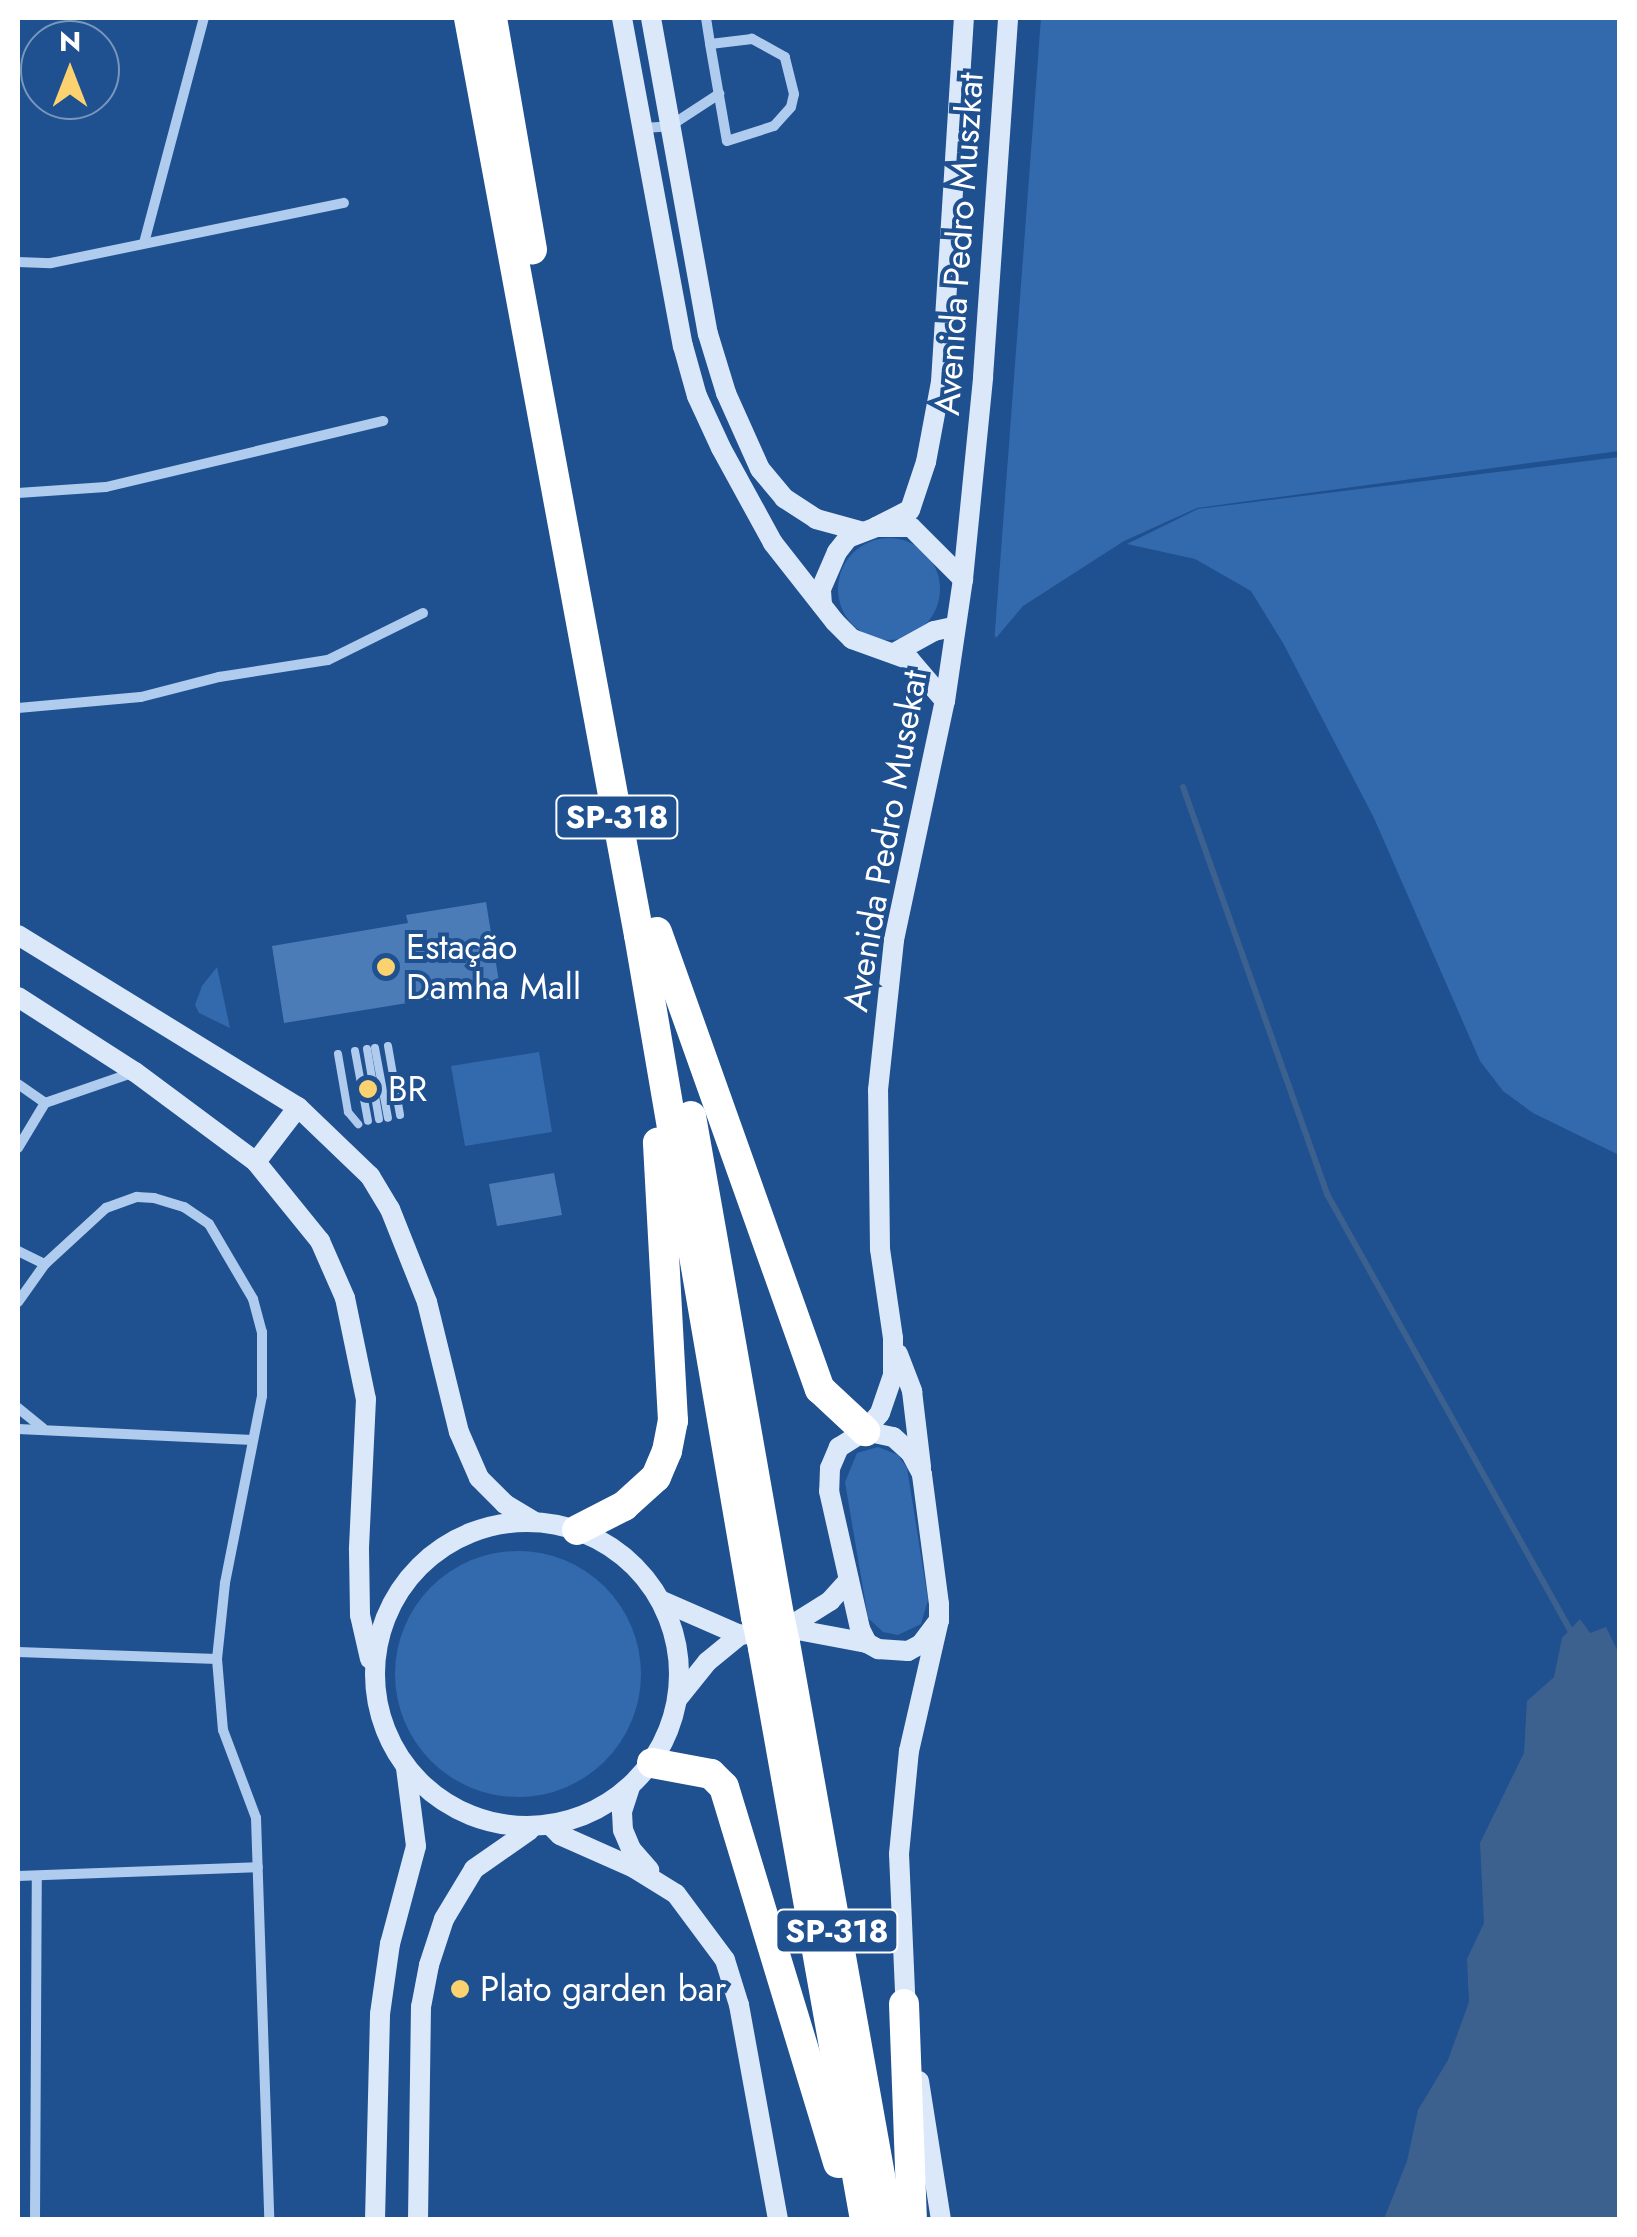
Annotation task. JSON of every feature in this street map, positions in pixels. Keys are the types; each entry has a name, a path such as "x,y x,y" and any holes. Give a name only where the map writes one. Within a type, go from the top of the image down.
{"highway":[{"name":"SP-318","path":"469,18 648,933"},
{"name":"SP-318","path":"492,18 865,2220"},
{"path":"648,933 820,1389 832,1405 865,1430"},
{"path":"577,1530 624,1506 656,1477 667,1452 673,1420 648,933"},
{"name":"SP-318","path":"768,1631 888,2220"},
{"path":"652,1764 711,1774 724,1787 855,2220"},
{"path":"904,2004 905,2124 912,2220"}],"street":[{"path":"144,243 204,18"},
{"path":"622,18 682,346 697,396 774,544 822,605 852,639 896,652 933,683 944,700"},
{"path":"651,18 708,334 752,452 771,484 799,510 868,529 911,526 963,579"},
{"path":"706,18 710,44 728,141 774,126 791,107 795,82 786,57 765,42 739,39 710,44"},
{"name":"Avenida Pedro Muszkat","path":"868,529 910,510 926,462 942,382 964,18"},
{"name":"Avenida Pedro Muszkat","path":"975,475 1008,18"},
{"path":"644,128 670,126 719,94"},
{"path":"18,262 51,262 344,203"},
{"path":"18,494 106,487 383,422"},
{"name":"Avenida Pedro Musekat","path":"849,1580 829,1491 830,1468 839,1448 865,1430 880,1413 891,1389 892,1338 880,1249 878,1090 894,940 944,700 975,475"},
{"path":"822,605 828,567 848,538 868,529"},
{"path":"18,708 141,697 219,678 328,660 423,612"},
{"path":"896,652 934,632 953,627"},
{"path":"18,935 298,1107 370,1176 390,1208 427,1302 459,1432 479,1478 505,1504 535,1522"},
{"path":"18,997 134,1072 256,1162 320,1242 355,1334 366,1399 360,1615 388,1738 406,1768 439,1799 473,1817 543,1826 660,1882"},
{"path":"18,1148 45,1104 134,1072"},
{"path":"18,1084 45,1104"},
{"path":"256,1162 298,1107"},
{"path":"18,1302 45,1264 106,1208 137,1197 184,1207 209,1224 253,1299 266,1366 224,1583 217,1659 223,1730 256,1818 269,2220"},
{"path":"18,1252 45,1264"},
{"name":"Avenida Pedro Musekat","path":"892,1338 912,1391 938,1620 909,1752 898,1854 904,2004 941,2220"},
{"path":"18,1408 44,1428"},
{"path":"18,1428 253,1440"},
{"path":"865,1430 894,1437 911,1454 922,1474"},
{"path":"373,1677 383,1620 401,1586 427,1558 478,1531 535,1522 577,1530 613,1548 643,1574 662,1601 678,1646 679,1697 673,1721 652,1764 630,1787 589,1814 513,1838 474,1869 444,1919 421,2007 418,2220"},
{"path":"679,1697 707,1662 830,1601 849,1580"},
{"path":"849,1580 867,1643"},
{"path":"662,1601 768,1631 867,1643 892,1653 922,1644 938,1620"},
{"path":"18,1652 217,1659"},
{"path":"374,2220 380,2014 390,1944 416,1846 406,1768"},
{"path":"630,1787 622,1812 630,1850 676,1894 725,1960 739,2005 778,2220"},
{"path":"18,1876 258,1867"},
{"path":"36,2220 37,1876"}],"lane":[{"path":"388,1046 400,1116"},
{"path":"371,1048 384,1118"},
{"path":"338,1054 348,1112 363,1122 355,1051"}],"shaded area":[{"path":"1041,18 1619,18 1619,451 1197,508 1124,541 1023,606 996,638 995,635 994,644"},
{"path":"1619,457 1619,1155 1533,1113 1503,1091 1480,1061 1374,818 1283,643 1251,591 1195,559 1127,544 1198,509"},
{"path":"889,538 908,542 925,553 936,570 940,589 936,608 925,625 908,636 889,640 870,636 853,625 842,608 838,589 842,570 853,553 870,542"},
{"path":"217,967 230,1028 199,1013 195,1005 202,986"},
{"path":"539,1052 552,1132 465,1146 451,1066"},
{"path":"878,1447 898,1455 907,1468 928,1600 921,1624 898,1635 883,1632 868,1618 845,1482 857,1453"},
{"path":"518,1551 565,1560 605,1587 632,1627 641,1674 632,1721 605,1761 565,1788 518,1797 471,1788 431,1761 404,1721 395,1674 404,1627 431,1587 471,1560"},
{"path":"1580,1619 1590,1633 1606,1627 1619,1654 1619,2219 1384,2219 1407,2161 1418,2110 1448,2060 1469,2002 1467,1959 1484,1923 1480,1843 1524,1753 1527,1701 1554,1677 1562,1638"}],"building":[{"name":"Estação Damha Mall","path":"486,902 500,988 284,1023 272,946 408,923 406,915"},
{"path":"554,1173 562,1215 497,1226 489,1184"}],"waterway":[{"path":"1183,787 1327,1194 1574,1637"}],"place":[{"name":"Estação Damha Mall","path":"386,967"},
{"name":"BR","path":"368,1089"},
{"name":"Plato garden bar","path":"460,1989"}]}
